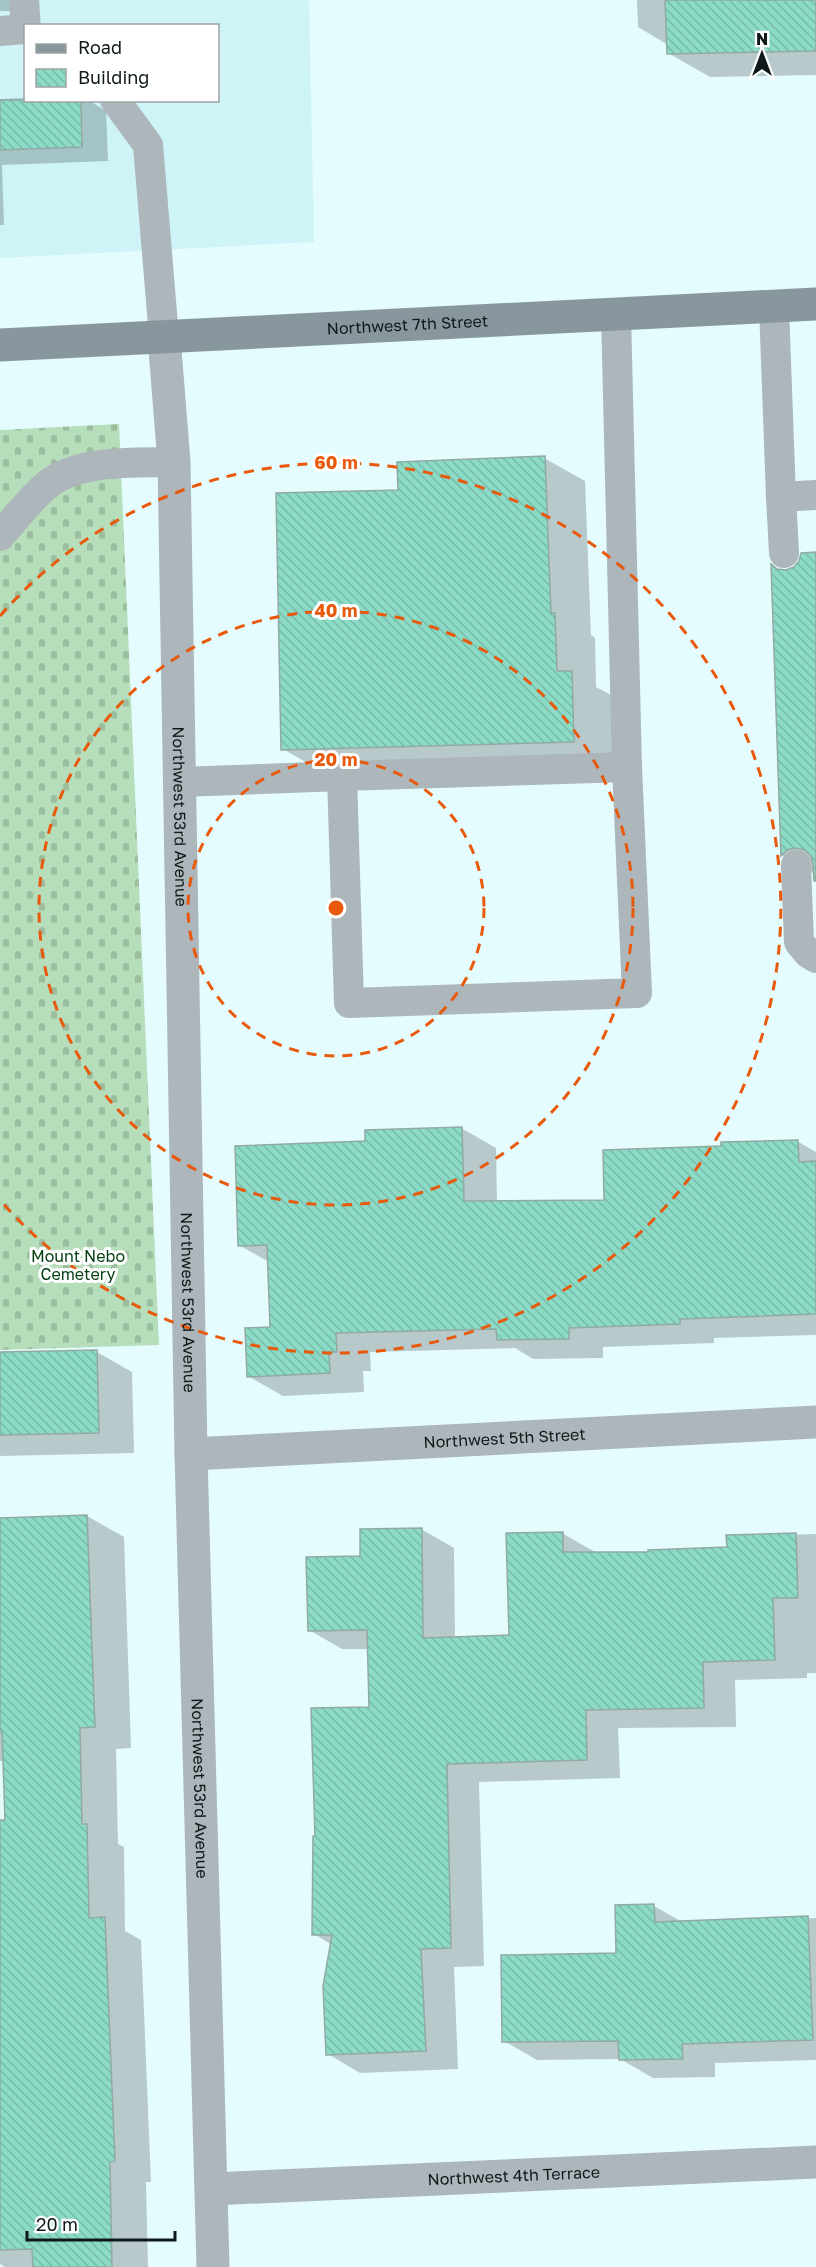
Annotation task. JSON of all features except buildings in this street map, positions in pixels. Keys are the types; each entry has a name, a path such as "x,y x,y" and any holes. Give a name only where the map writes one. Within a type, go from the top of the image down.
{"main road":[{"name":"Northwest 7th Street","path":"0,345 816,304"}],"street":[{"name":"Northwest 53rd Avenue","path":"164,337 174,462 191,1454 213,2267"},
{"name":"Northwest 5th Street","path":"191,1454 816,1422"},
{"name":"Northwest 4th Terrace","path":"212,2189 816,2162"}],"lane":[{"path":"24,0 25,24"},
{"path":"0,32 24,29"},
{"path":"116,102 148,146 164,337"},
{"path":"774,307 784,553"},
{"path":"342,776 349,1004 637,993 627,767 616,314"},
{"path":"0,536 49,483 75,470 112,464 174,462"},
{"path":"782,497 816,495"},
{"path":"180,782 627,767"},
{"path":"796,865 799,942 807,953 816,958"}],"shaded area":[{"path":"0,0 309,0 314,242 0,258"}],"green space":[{"name":"Mount Nebo Cemetery","path":"119,424 159,1345 0,1350 0,430"}]}
